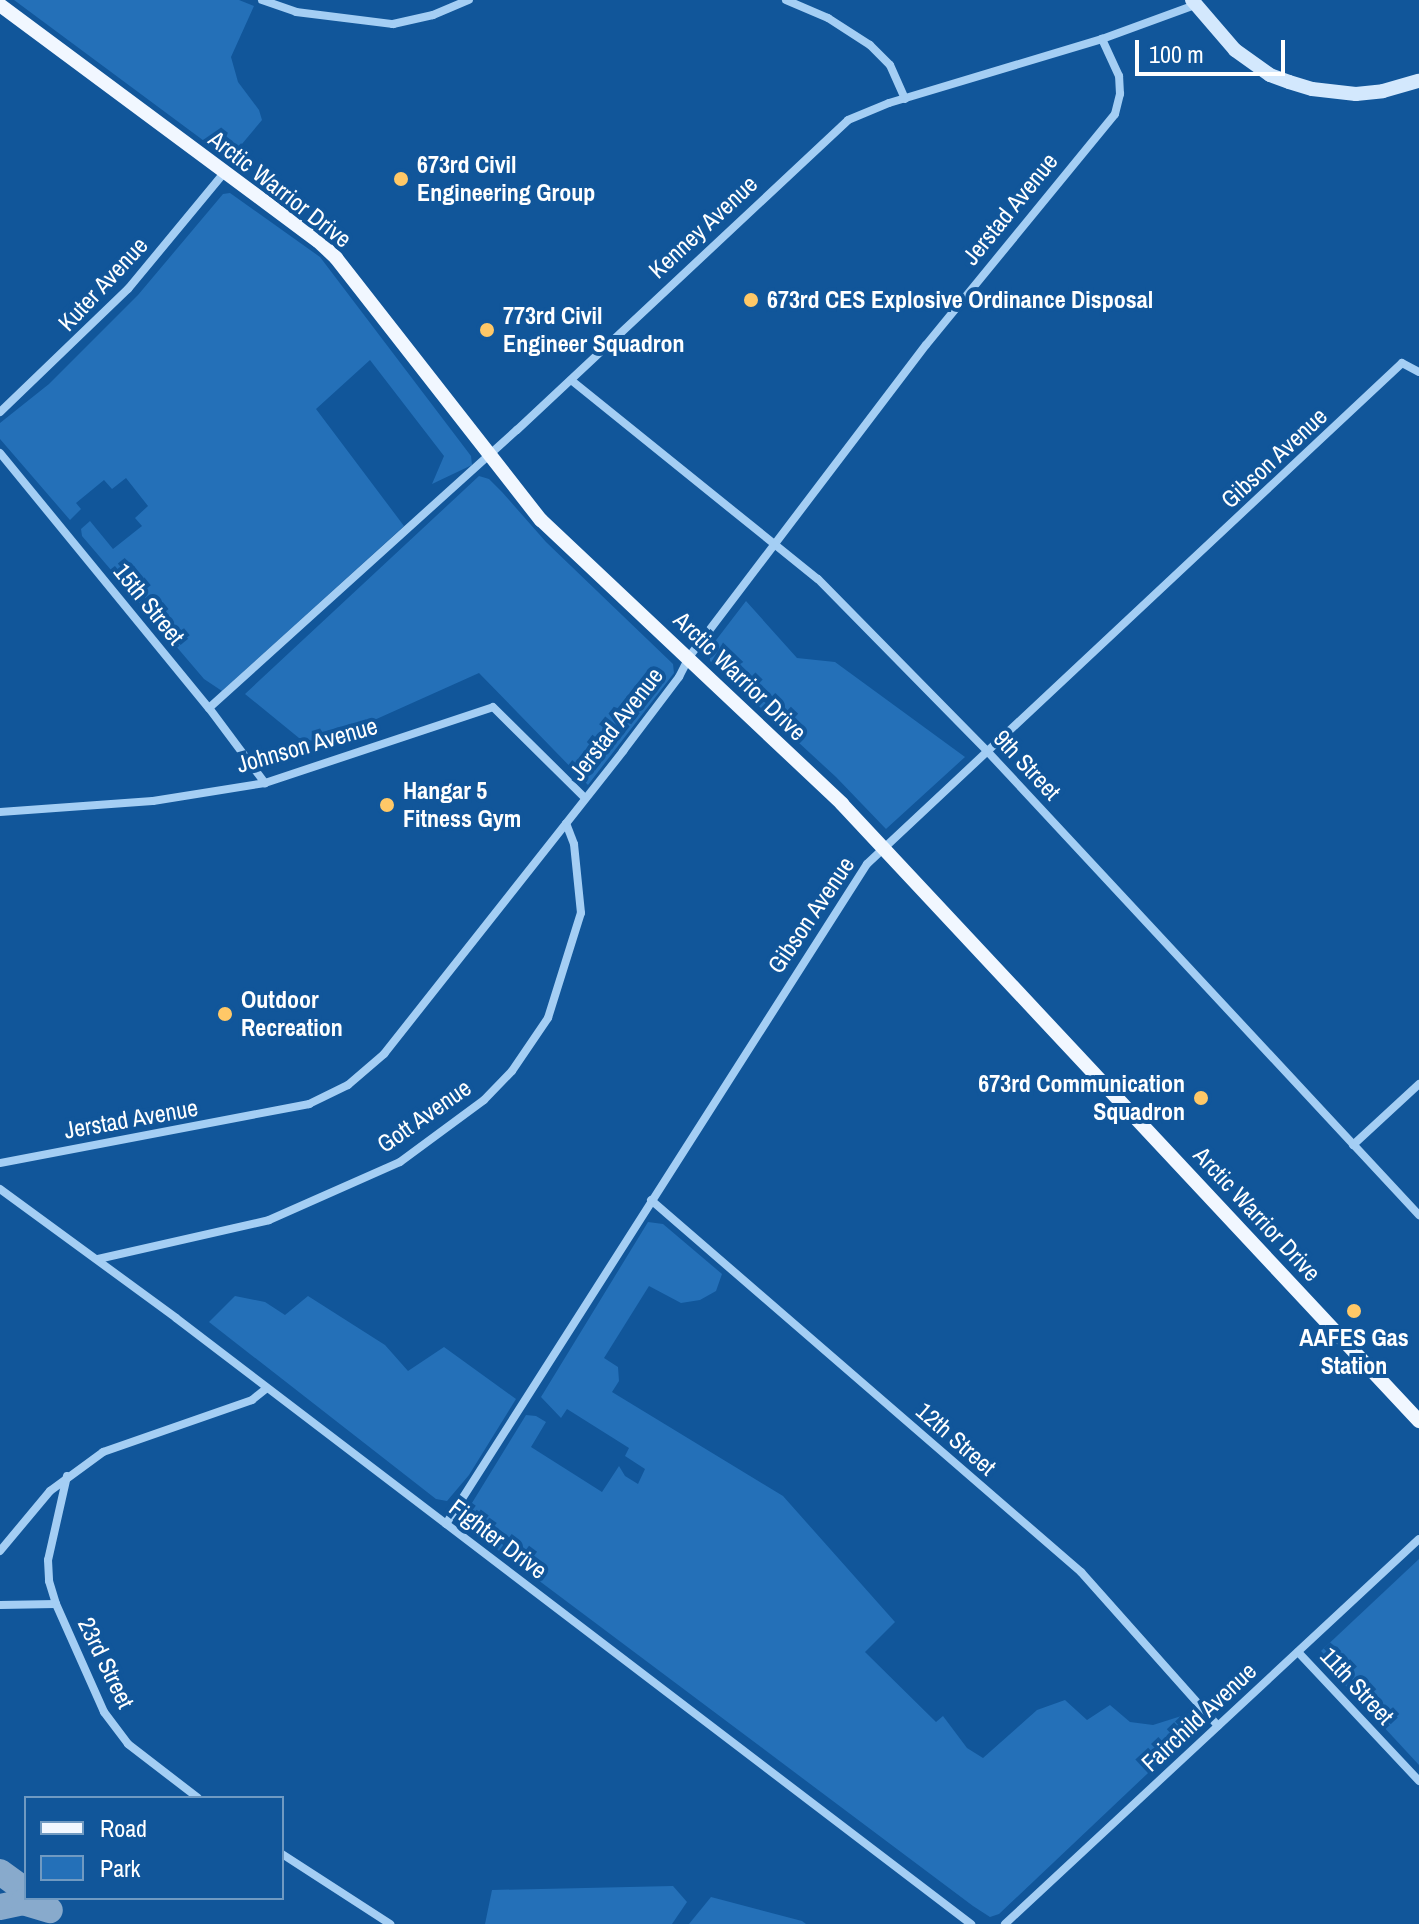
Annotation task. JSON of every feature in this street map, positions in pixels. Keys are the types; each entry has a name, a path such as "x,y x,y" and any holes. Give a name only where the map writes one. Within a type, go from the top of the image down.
{"main road":[{"name":"Arctic Warrior Drive","path":"0,5 336,258 541,520 689,657 885,849 1419,1421"}],"street":[{"path":"262,0 296,12 393,24 433,15 469,0"},
{"path":"786,0 839,24 870,45 890,65 905,99"},
{"path":"1193,2 1235,50 1261,69 1289,82 1312,89 1356,94 1383,91 1419,81"},
{"name":"Kenney Avenue","path":"209,708 571,380 848,120 905,99 1102,39 1193,2"},
{"name":"Jerstad Avenue","path":"0,1163 309,1104 348,1085 405,1031 679,677 689,657 926,345 1115,114 1120,94 1119,76 1102,39"},
{"name":"Kuter Avenue","path":"0,412 128,289 224,173"},
{"name":"Gibson Avenue","path":"446,1524 867,864 1402,363 1419,372"},
{"name":"9th Street","path":"571,380 778,543 848,608 988,752 1419,1215"},
{"name":"15th Street","path":"0,453 209,708 265,783"},
{"name":"Johnson Avenue","path":"0,812 153,801 265,783 493,707 585,798"},
{"name":"Gott Avenue","path":"98,1259 269,1220 400,1162 484,1100 512,1071 548,1018 581,913 574,844 566,823"},
{"path":"1353,1145 1419,1084"},
{"name":"Fighter Drive","path":"0,1189 98,1259 971,1924"},
{"name":"12th Street","path":"651,1200 1081,1572 1218,1726"},
{"path":"0,1551 34,1507 67,1476 103,1452 252,1400 267,1388"},
{"name":"23rd Street","path":"67,1476 48,1560 49,1581 56,1604 104,1712 128,1744 195,1796"},
{"name":"Fairchild Avenue","path":"1005,1924 1419,1539"},
{"name":"23rd Street","path":"0,1605 56,1604"},
{"name":"11th Street","path":"1298,1652 1419,1781"},
{"path":"284,1855 390,1924"}],"green space":[{"path":"14,0 239,0 254,6 231,57 238,82 259,110 262,120 231,157 223,155"},
{"path":"230,193 320,257 471,456 472,465 432,484 444,456 370,360 316,409 404,526 222,691 204,679 82,536 81,529 90,521 113,549 142,526 135,518 148,506 126,478 112,489 104,480 76,503 81,509 70,520 0,439 0,423 49,384 138,295 223,194"},
{"path":"479,476 489,479 546,542 673,664 674,673 588,785 479,673 323,743 299,738 245,694"},
{"path":"746,601 797,658 835,662 965,757 886,829 836,777 710,661 710,648"},
{"path":"648,1222 663,1224 722,1274 716,1291 700,1300 681,1303 649,1286 604,1358 618,1367 619,1381 612,1392 783,1496 895,1622 865,1652 936,1722 943,1716 967,1748 983,1758 1037,1710 1065,1700 1087,1720 1110,1705 1130,1722 1153,1725 1194,1712 1204,1717 999,1914 990,1917 973,1906 474,1532 464,1516 526,1415 546,1422 531,1447 602,1492 619,1466 625,1476 638,1484 645,1469 625,1456 629,1448 567,1409 561,1418 541,1397"},
{"path":"235,1296 265,1302 285,1315 308,1296 385,1345 408,1371 444,1347 516,1399 469,1475 447,1501 436,1499 209,1322"},
{"path":"1419,1559 1419,1765 1319,1657 1321,1651"},
{"path":"673,1886 687,1902 672,1924 485,1924 492,1890"},
{"path":"711,1897 802,1921 806,1924 689,1924"}],"taxiway":[{"path":"0,1872 24,1890"},
{"path":"0,1907 23,1902 50,1910"}],"place":[{"name":"673rd Civil Engineering Group","path":"401,179"},
{"name":"673rd CES Explosive Ordinance Disposal","path":"751,300"},
{"name":"773rd Civil Engineer Squadron","path":"487,330"},
{"name":"Hangar 5 Fitness Gym","path":"387,805"},
{"name":"Outdoor Recreation","path":"225,1014"},
{"name":"673rd Communication Squadron","path":"1201,1098"},
{"name":"AAFES Gas Station","path":"1354,1311"}]}
